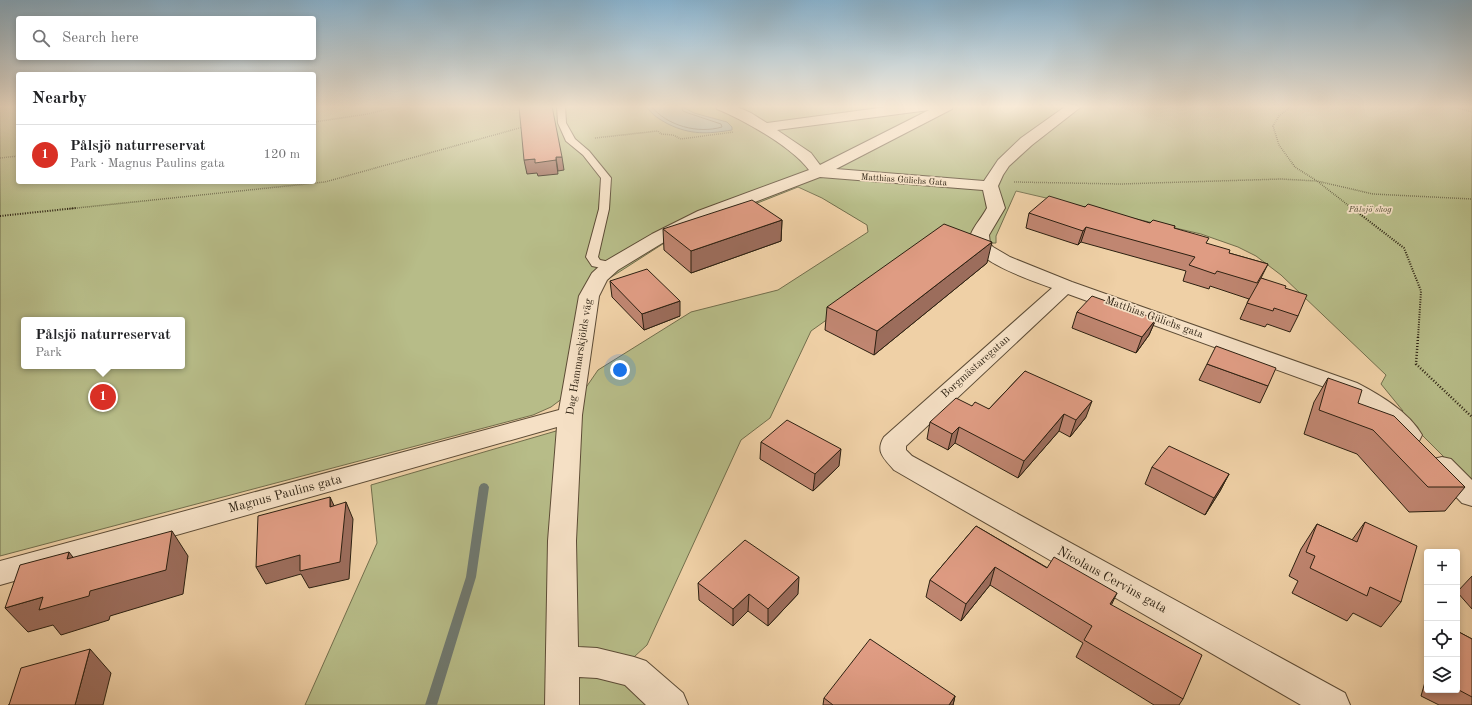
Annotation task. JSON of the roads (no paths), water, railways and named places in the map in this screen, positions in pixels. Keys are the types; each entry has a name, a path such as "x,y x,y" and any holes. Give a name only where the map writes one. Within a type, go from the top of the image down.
{"street":[{"path":"780,139 806,156 818,172"},
{"name":"Dag Hammarskjölds väg","path":"562,705 562,542 570,415 589,296 599,277 611,266 658,238 704,215 818,172 883,139"},
{"path":"991,184 1000,167 1018,149 1032,139"},
{"name":"Matthias Gülichs Gata","path":"818,172 991,184"},
{"name":"Matthias Gülichs gata","path":"991,184 996,208 980,235 981,244 986,251 1003,260 1065,286 1349,388 1370,398 1425,449 1472,496"},
{"name":"Borgmästaregatan","path":"893,452 893,443 1065,286"},
{"name":"Magnus Paulins gata","path":"0,573 570,415"},
{"name":"Nicolaus Cervins gata","path":"893,452 903,463 1333,705"},
{"path":"561,661 597,663 634,672 671,705"}],"lane":[{"path":"570,139 586,153 606,178 604,209 592,257 596,263 611,266"}],"waterway":[{"path":"431,705 471,577 484,487"}],"place":[{"name":"Pålsjö naturreservat","path":"103,397"}],"park label":[{"name":"Pålsjö skog","path":"1370,209"}]}
